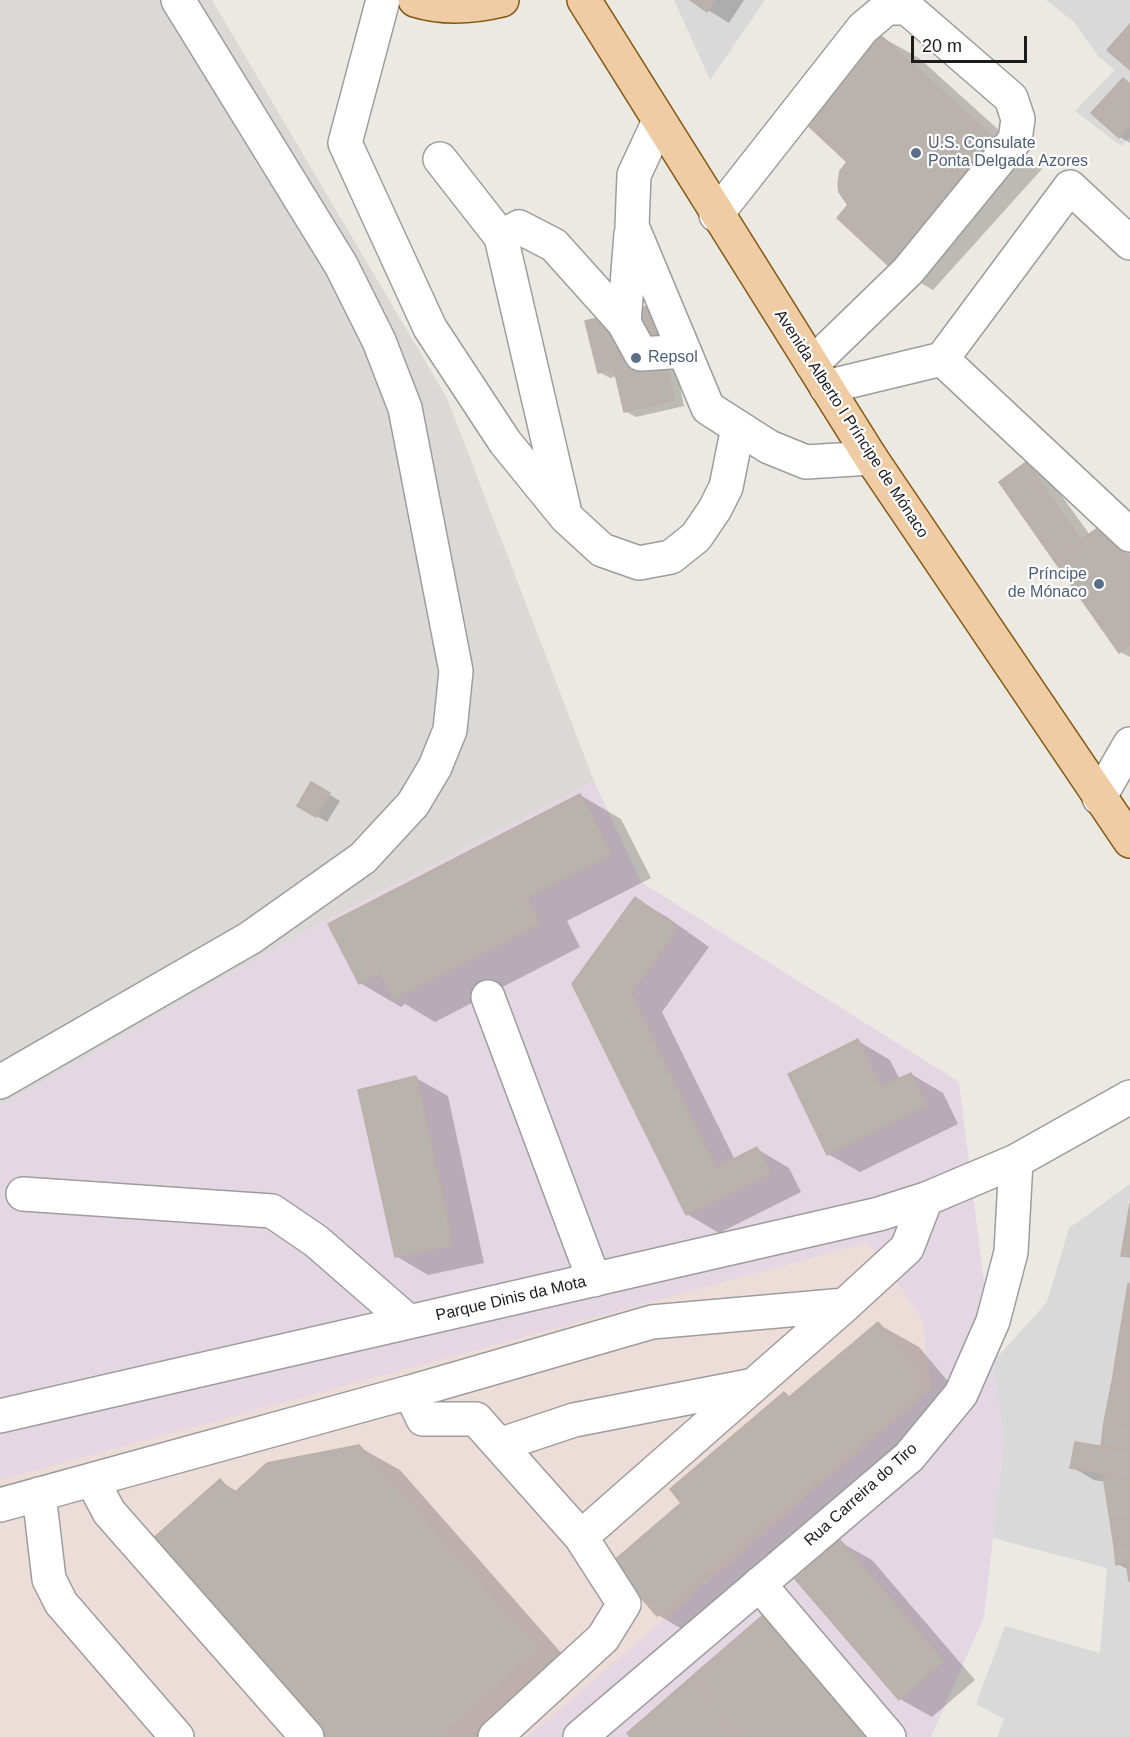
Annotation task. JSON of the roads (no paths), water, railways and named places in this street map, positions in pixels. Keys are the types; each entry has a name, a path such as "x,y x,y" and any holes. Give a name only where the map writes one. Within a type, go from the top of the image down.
{"main road":[{"path":"415,0 431,5 478,6 502,0"},
{"name":"Avenida Alberto I Príncipe de Mónaco","path":"584,0 716,215 871,458 1130,841"}],"street":[{"path":"0,1082 250,938 363,858 413,804 435,767 450,730 456,671 405,408 379,341 341,265 178,0"},
{"path":"383,0 345,142 430,328 505,442 566,517 602,550 639,563 670,556 696,537 726,487 738,427"},
{"path":"716,215 863,28 887,8 907,8 1011,98 1018,119 1016,140 819,376"},
{"path":"624,323 634,175 659,121"},
{"path":"440,159 501,237 566,517"},
{"path":"819,376 942,359 1070,187 1130,243"},
{"path":"501,237 519,226 554,244 624,323 641,354 684,351"},
{"path":"632,226 708,408 769,447 806,462 871,458"},
{"path":"942,359 1130,535"},
{"path":"1099,798 1130,744"},
{"path":"488,997 594,1280"},
{"path":"1016,1161 1130,1097"},
{"name":"Parque Dinis da Mota","path":"0,1416 879,1214 926,1199 1016,1161"},
{"name":"Rua Carreira do Tiro","path":"580,1737 909,1457 961,1394 993,1321 1011,1252 1016,1161"},
{"path":"23,1194 272,1211 316,1241 410,1322"},
{"path":"581,1537 907,1248 926,1199"},
{"path":"0,1505 410,1392 652,1322 845,1305"},
{"path":"499,1445 574,1420 754,1385"},
{"path":"410,1392 423,1419 476,1419 581,1537 624,1605 603,1638 495,1737"},
{"path":"92,1480 109,1512 307,1737"},
{"path":"39,1494 49,1579 61,1603 177,1737"},
{"path":"759,1584 889,1737"}],"place":[{"name":"U.S. Consulate Ponta Delgada Azores","path":"916,153"},
{"name":"Repsol","path":"636,358"},
{"name":"Príncipe de Mónaco","path":"1099,584"}]}
